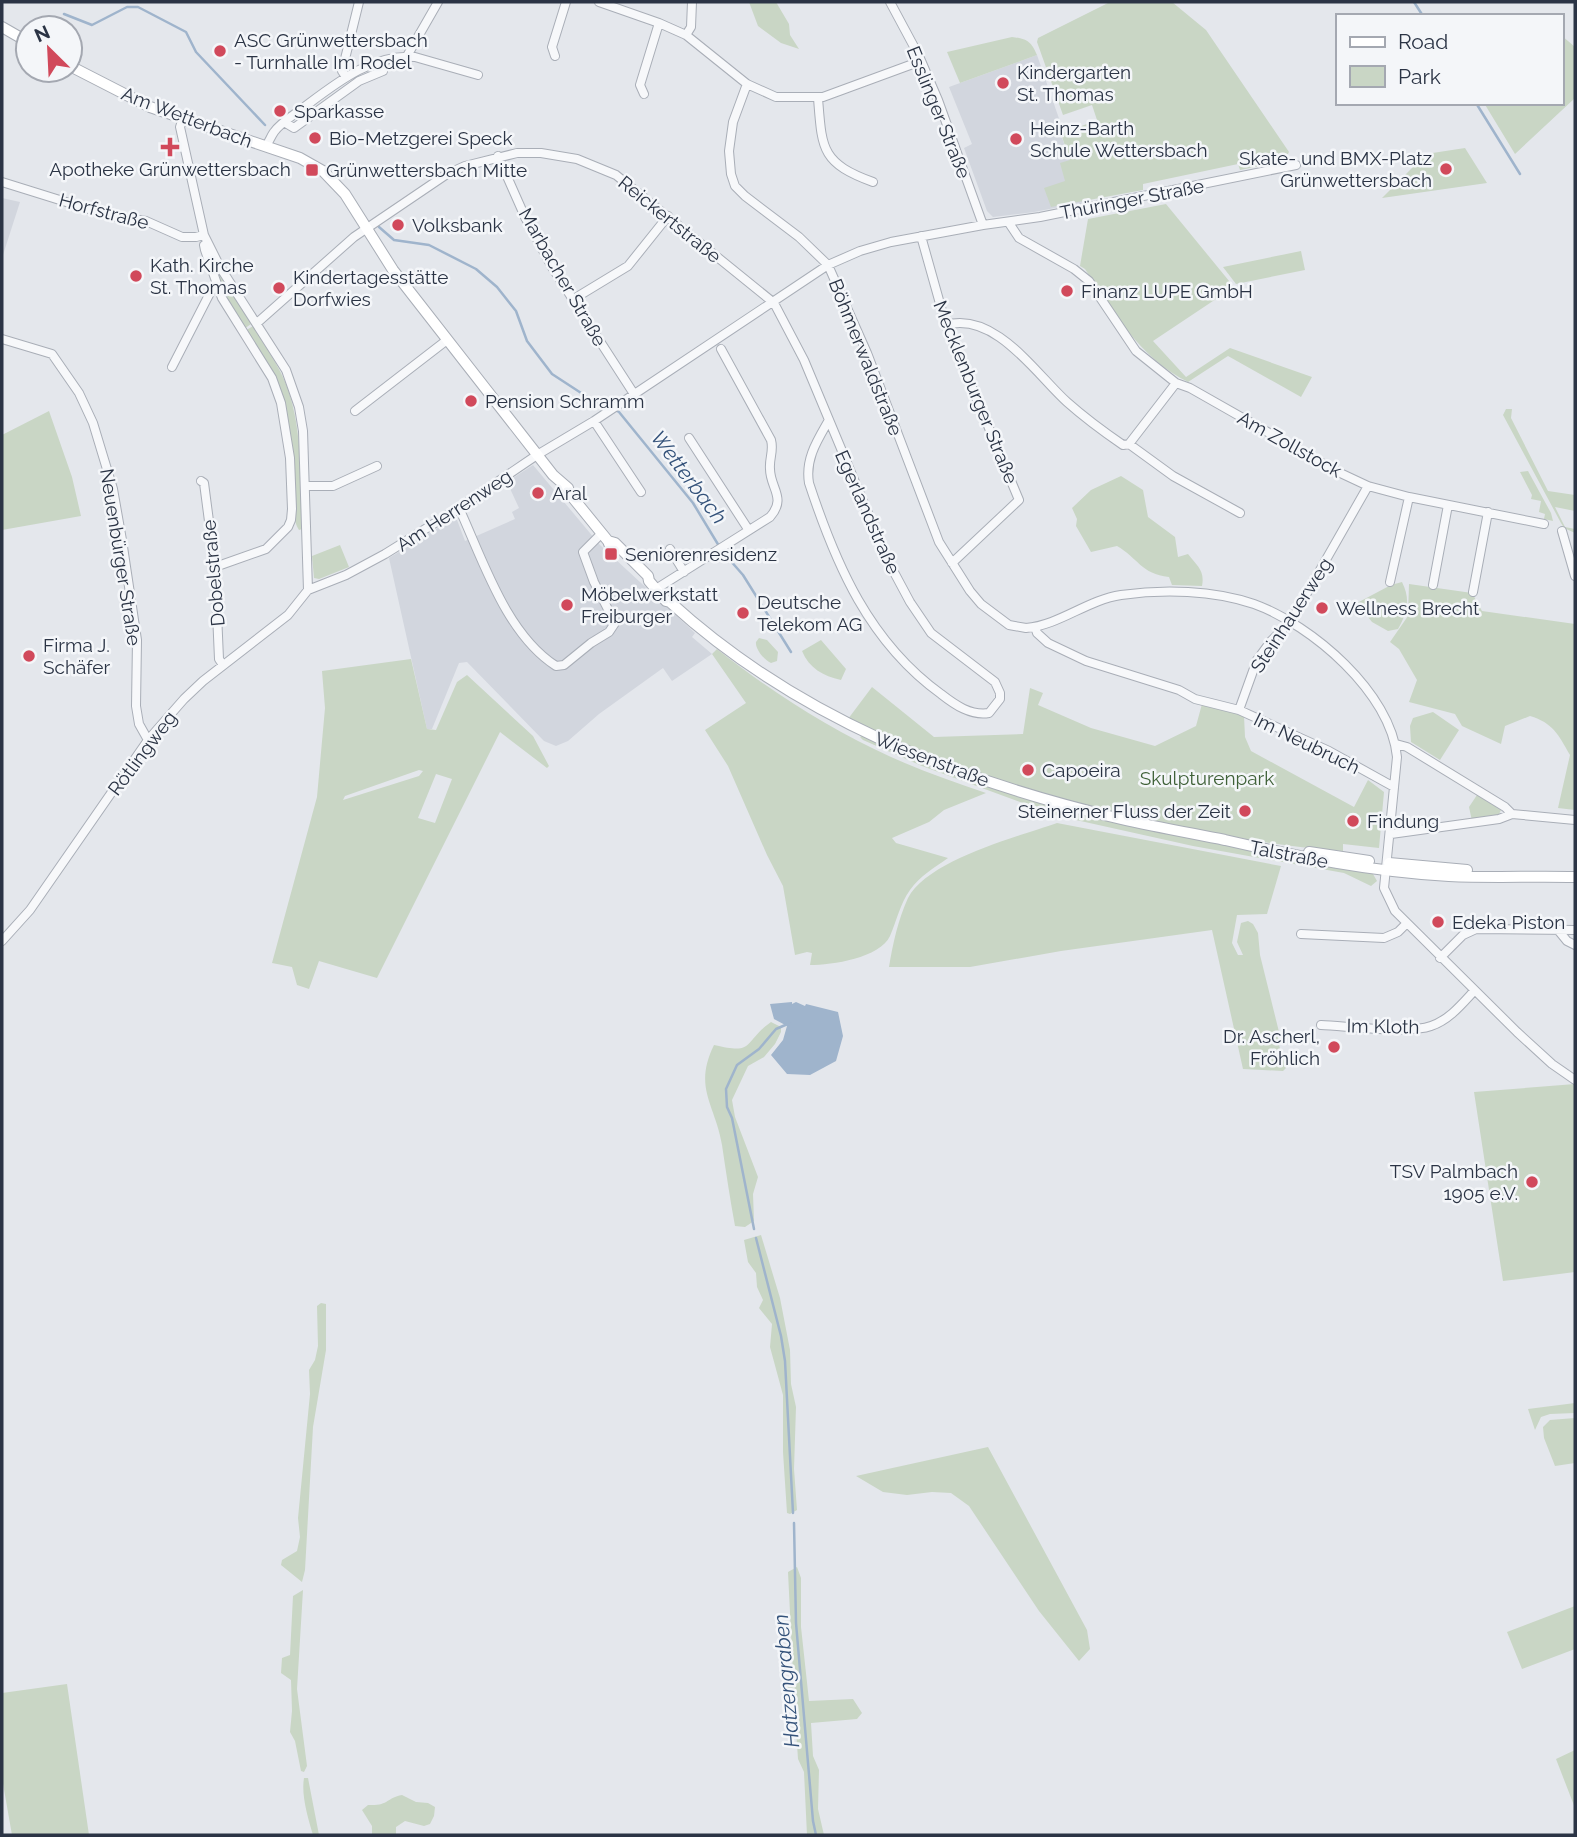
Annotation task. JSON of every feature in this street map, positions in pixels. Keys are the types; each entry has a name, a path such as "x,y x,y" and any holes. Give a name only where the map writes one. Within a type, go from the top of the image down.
{"main road":[{"name":"Am Wetterbach","path":"84,73 150,107 266,146"},
{"name":"Wiesenstraße","path":"266,146 308,161 323,171 345,194 384,258 558,480 558,486 569,494 605,537 615,543 648,576 660,596 670,601 729,650 795,695 852,727 907,752 967,775 1061,803 1129,821 1227,841"},
{"name":"Talstraße","path":"1227,841 1470,877 1575,877"}],"street":[{"path":"346,77 342,71 344,58 359,2"},
{"path":"407,56 438,2"},
{"path":"555,56 552,47 566,2"},
{"path":"599,2 685,35 747,85 776,97 818,98 921,61"},
{"path":"685,35 691,27 692,2"},
{"name":"Esslinger Straße","path":"890,2 921,61 942,110 983,225"},
{"path":"644,94 640,85 659,23"},
{"path":"266,146 273,133 284,122 346,77 381,61 407,56 478,75"},
{"path":"284,122 294,128 359,81 383,71"},
{"name":"Böhmerwaldstraße","path":"747,85 733,121 730,141 731,174 735,186 799,237 828,265 867,353 939,542 970,591 988,610 1009,625 1029,628"},
{"path":"818,98 821,135 831,157 848,173 873,182"},
{"path":"183,118 180,127 206,239 220,267 286,370 299,407 303,431 309,590"},
{"name":"Reickertstraße","path":"257,323 366,229 447,174 498,156 517,153 541,153 578,159 616,175 774,303"},
{"name":"Marbacher Straße","path":"498,156 531,228 572,300 634,394"},
{"name":"Thüringer Straße","path":"828,265 871,247 921,236 1009,223 1296,165"},
{"name":"Horfstraße","path":"2,182 111,216 146,221 182,237 206,239"},
{"path":"572,300 628,266 668,216"},
{"path":"946,325 957,322 972,324 1005,341 1022,354 1065,400 1092,424 1123,445 1129,444 1176,383 1136,351 1089,281 1074,268 1019,238 1009,223"},
{"name":"Mecklenburger Straße","path":"921,236 946,325 1018,500 952,563"},
{"path":"206,239 205,250 216,286 272,378 281,403 290,458 292,509 288,527 266,550 215,567"},
{"name":"Am Herrenweg","path":"309,590 361,568 459,508 828,265"},
{"path":"172,368 216,286"},
{"name":"Egerlandstraße","path":"774,303 804,360 888,561 910,602 931,633 995,682 1000,693 998,704 989,713 974,713 956,705 932,688 895,653 867,619 841,566 809,483 807,472 811,453 829,420"},
{"name":"Neuenbürger Straße","path":"2,339 52,354 79,393 93,422 113,489 122,540 137,640 136,706 142,732 148,740"},
{"path":"355,411 447,340"},
{"path":"655,587 714,553 770,517 777,509 778,499 769,470 774,449 771,440 720,349"},
{"name":"Am Zollstock","path":"1176,383 1190,387 1336,471 1368,486 1409,498 1544,524"},
{"path":"594,421 641,492"},
{"path":"689,438 748,530"},
{"path":"1129,444 1173,476 1240,513"},
{"path":"304,486 333,485 377,466"},
{"name":"Dobelstraße","path":"201,481 204,483 215,567 219,659 223,665"},
{"name":"Steinhauerweg","path":"1239,710 1256,660 1291,621 1368,486"},
{"path":"1390,582 1409,498"},
{"path":"1433,585 1448,505"},
{"path":"459,508 509,615 521,633 546,660 556,666 564,665 609,632 615,623 594,582 583,552 589,545 605,537"},
{"path":"1474,592 1488,512"},
{"path":"1562,531 1575,576"},
{"path":"670,549 684,572"},
{"name":"Rötlingweg","path":"2,941 30,910 148,740 184,699 288,615 309,590"},
{"path":"1029,628 1097,600 1160,592 1204,594 1240,600 1291,621 1338,657 1365,684 1396,744 1398,757 1384,888 1395,911 1474,991 1552,1064 1575,1080"},
{"name":"Im Neubruch","path":"1029,628 1048,643 1086,661 1239,710 1329,751 1394,787"},
{"path":"1396,744 1407,747 1505,807 1512,814"},
{"path":"1391,834 1499,819 1512,814 1575,820"},
{"path":"1301,934 1384,938 1398,932 1406,924"},
{"path":"1440,958 1463,935 1476,929 1575,930"},
{"path":"1558,930 1567,941 1575,945"},
{"name":"Im Kloth","path":"1321,1025 1415,1029 1431,1026 1452,1013 1474,991"}],"shaded area":[{"name":"Heinz-Barth Schule Wettersbach","path":"1037,55 1085,202 993,217 987,211 964,148 972,144 949,87"},
{"path":"2,198 20,202 2,258"},
{"path":"533,465 600,545 695,633 692,637 712,654 672,681 663,668 599,714 568,741 556,746 544,741 467,662 459,663 432,729 427,729 389,558 452,519 457,520 465,541 515,519 512,512 519,508 507,482"}],"green space":[{"path":"749,2 776,2 799,49 781,43 758,26"},
{"path":"1110,2 1172,2 1206,30 1289,152 1284,161 1240,170 1238,164 1143,184 1143,190 1051,207 1044,188 1065,181 1060,163 1070,160 1061,134 1097,120 1092,105 1063,115 1037,42 1038,38"},
{"path":"1012,37 1028,41 1037,55 960,83 947,52"},
{"path":"1563,37 1575,47 1575,98 1515,154 1485,105 1563,105"},
{"path":"1465,148 1487,183 1382,198 1426,154"},
{"path":"1166,204 1234,287 1153,341 1186,377 1230,348 1312,377 1301,397 1228,356 1188,382 1171,372 1129,333 1085,269 1080,266 1088,219"},
{"path":"1301,251 1305,270 1236,284 1223,267"},
{"path":"210,256 251,324 244,329 224,296"},
{"path":"253,326 281,373 294,410 301,470 302,529 299,530 293,509 288,423 282,398 245,331"},
{"path":"1506,409 1512,409 1511,418 1548,491 1575,495 1575,511 1555,507 1565,527 1575,529 1575,533 1564,528 1561,523 1503,415"},
{"path":"49,411 72,477 81,516 2,530 2,435"},
{"path":"1528,471 1553,521 1544,519 1545,514 1539,512 1541,501 1531,499 1532,495 1520,472"},
{"path":"1121,476 1143,490 1148,517 1175,537 1178,557 1188,554 1197,565 1202,576 1202,586 1172,585 1169,577 1152,573 1117,546 1091,552 1076,526 1077,519 1072,508 1091,490"},
{"path":"340,545 349,567 319,579 314,578 312,556"},
{"path":"1402,582 1407,601 1406,612 1398,629 1388,631 1372,622 1357,603"},
{"path":"1409,584 1472,593 1482,611 1575,624 1575,810 1558,808 1570,755 1558,735 1544,722 1530,716 1505,726 1501,744 1462,726 1455,714 1409,702 1417,680 1399,649 1390,642 1408,616"},
{"path":"759,638 767,640 778,652 777,661 771,663 760,654 756,645"},
{"path":"821,640 846,669 841,680 817,670 802,651"},
{"path":"717,649 779,694 845,734 903,762 986,793 944,810 929,822 892,838 896,843 948,858 923,876 910,890 890,936 885,944 876,950 854,959 819,965 810,965 812,953 795,955 783,886 728,766 705,730 746,703 712,654"},
{"path":"411,659 427,729 436,730 457,682 467,675 533,736 549,766 547,768 500,732 377,978 319,961 309,989 297,985 292,967 272,963 317,797 325,708 322,671","holes":["419,770 423,771 419,776 343,800 345,796","436,774 452,779 435,823 418,818"]},
{"name":"Skulpturenpark","path":"872,687 934,737 1023,734 1030,688 1043,693 1038,705 1091,728 1155,746 1196,726 1202,704 1244,716 1245,737 1251,751 1354,807 1368,780 1384,792 1379,848 1343,844 1343,851 1251,840 1106,810 998,781 933,757 848,719"},
{"path":"1433,712 1459,730 1440,760 1411,742 1410,726 1413,718"},
{"path":"863,735 1005,791 1366,871 1373,874 1377,881 1371,886 1344,873 1193,846 1058,816 922,766 863,740 860,737"},
{"path":"1477,795 1501,810 1498,816 1472,821 1469,807"},
{"path":"1057,823 1281,866 1267,914 1237,915 1232,943 1238,955 1243,955 1237,942 1241,923 1248,921 1253,924 1258,933 1260,955 1281,1040 1279,1045 1286,1068 1283,1071 1243,1069 1212,930 970,967 889,967 901,915 908,898 919,884 953,861"},
{"path":"771,1022 781,1027 775,1044 764,1057 748,1066 732,1100 735,1117 758,1177 753,1194 754,1221 745,1227 735,1226 722,1145 705,1085 705,1073 714,1045 743,1048"},
{"name":"TSV Palmbach 1905 e.V.","path":"1575,1084 1575,1272 1503,1281 1474,1092"},
{"path":"761,1235 780,1298 790,1350 791,1384 796,1407 794,1469 797,1510 790,1514 787,1513 783,1452 783,1395 770,1347 772,1324 759,1308 763,1300 757,1287 756,1273 748,1262 744,1240"},
{"path":"326,1304 326,1350 313,1427 305,1570 302,1582 281,1565 282,1560 297,1551 300,1537 298,1518 310,1394 309,1370 315,1360 318,1346 317,1306"},
{"path":"1575,1403 1575,1413 1541,1417 1535,1430 1528,1409"},
{"path":"1575,1418 1575,1463 1555,1466 1544,1438 1543,1427 1550,1420"},
{"path":"988,1447 1087,1630 1090,1649 1079,1661 1039,1611 969,1506 951,1493 907,1495 883,1492 856,1476"},
{"path":"797,1567 801,1578 801,1627 809,1701 853,1699 862,1713 857,1719 811,1723 813,1756 819,1770 818,1809 824,1835 807,1835 804,1772 798,1759 795,1715 785,1702 787,1685 793,1674 788,1572"},
{"path":"303,1590 297,1689 307,1766 304,1772 301,1771 295,1741 290,1732 291,1680 281,1673 282,1658 290,1655 293,1596"},
{"path":"1575,1606 1575,1649 1522,1669 1507,1632"},
{"path":"67,1684 89,1835 12,1835 2,1778 2,1693"},
{"path":"1575,1750 1575,1808 1556,1759"},
{"path":"304,1778 308,1778 319,1835 313,1835 309,1821 304,1799"},
{"path":"402,1795 435,1807 430,1824 424,1826 405,1821 396,1827 396,1834 399,1835 372,1835 372,1826 362,1810 368,1805 384,1803"}],"water":[{"path":"792,1002 838,1012 843,1036 836,1061 810,1075 787,1074 771,1055 783,1040 787,1026 774,1019 770,1004"}],"waterway":[{"path":"1414,2 1422,14"},
{"name":"Wetterbach","path":"84,22 92,25 127,7 138,7 186,32 196,52 265,125"},
{"path":"1477,105 1520,174"},
{"name":"Wetterbach","path":"379,227 394,240 429,245 476,269 497,287 516,311 527,341 552,374 598,404 609,407"},
{"name":"Wetterbach","path":"615,410 693,503 719,546"},
{"name":"Wetterbach","path":"722,551 743,575 791,652"},
{"name":"Hatzengraben","path":"754,1229 732,1118 727,1107 726,1089 737,1065 759,1049 776,1029 790,1023"},
{"name":"Hatzengraben","path":"756,1238 785,1361 793,1513"},
{"name":"Hatzengraben","path":"794,1523 796,1623 816,1835"}],"place":[{"name":"ASC Grünwettersbach - Turnhalle Im Rodel","path":"220,51"},
{"name":"Kindergarten St. Thomas","path":"1003,83"},
{"name":"Sparkasse","path":"280,111"},
{"name":"Bio-Metzgerei Speck","path":"315,138"},
{"name":"Heinz-Barth Schule Wettersbach","path":"1016,139"},
{"name":"Apotheke Grünwettersbach","path":"170,147"},
{"name":"Skate- und BMX-Platz Grünwettersbach","path":"1446,169"},
{"name":"Grünwettersbach Mitte","path":"312,170"},
{"name":"Volksbank","path":"398,225"},
{"name":"Kath. Kirche St. Thomas","path":"136,276"},
{"name":"Kindertagesstätte Dorfwies","path":"279,288"},
{"name":"Finanz LUPE GmbH","path":"1067,291"},
{"name":"Pension Schramm","path":"471,401"},
{"name":"Aral","path":"538,493"},
{"name":"Seniorenresidenz","path":"611,554"},
{"name":"Möbelwerkstatt Freiburger","path":"567,605"},
{"name":"Wellness Brecht","path":"1322,608"},
{"name":"Deutsche Telekom AG","path":"743,613"},
{"name":"Firma J. Schäfer","path":"29,656"},
{"name":"Capoeira","path":"1028,770"},
{"name":"Steinerner Fluss der Zeit","path":"1245,811"},
{"name":"Findung","path":"1353,821"},
{"name":"Edeka Piston","path":"1438,922"},
{"name":"Dr. Ascherl, Fröhlich","path":"1334,1047"},
{"name":"TSV Palmbach 1905 e.V.","path":"1532,1182"}]}
